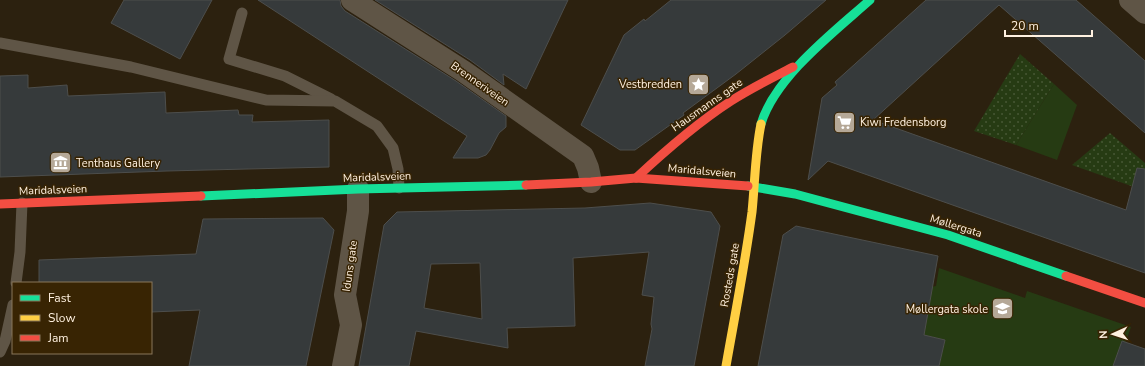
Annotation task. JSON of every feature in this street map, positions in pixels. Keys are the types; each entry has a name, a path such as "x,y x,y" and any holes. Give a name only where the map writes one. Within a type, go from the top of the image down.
{"main road":[{"name":"Hausmanns gate","path":"755,187 758,142 765,112 800,63 870,0"},
{"name":"Hausmanns gate","path":"636,178 670,146 701,122 732,101 800,63"},
{"name":"Maridalsveien","path":"0,204 399,188 506,186 591,182 636,178 755,187"},
{"name":"Møllergata","path":"755,187 795,194 948,236 1145,303"},
{"name":"Rosteds gate","path":"726,366 748,240 755,187"}],"street":[{"name":"Brenneriveien","path":"352,0 463,71 583,156 588,168 591,182"},
{"path":"1130,0 1145,13"},
{"name":"Iduns gate","path":"343,366 351,325 345,295 358,211 358,190"}],"lane":[{"path":"242,13 229,59 285,76 335,101 377,126 393,148 398,169 399,188"},
{"path":"0,43 131,67 266,100 335,101"},
{"path":"16,282 20,252 22,203"},
{"path":"0,352 5,341 12,310"}],"green space":[{"path":"1020,54 1054,84 1016,145 974,131"},
{"path":"1054,84 1077,105 1057,160 1016,145"},
{"path":"1110,133 1145,163 1145,175 1134,187 1072,165"},
{"name":"Møllergata skole","path":"939,268 1025,298 1027,291 1131,327 1117,366 939,366 945,340 924,335 931,287 936,286"}],"building":[{"path":"124,0 212,0 180,59 111,23"},
{"path":"258,0 340,0 341,6 345,11 456,81 506,116 506,127 499,133 486,155 478,158 453,158 467,136"},
{"path":"375,0 568,0 526,89 503,74 504,85 470,60"},
{"path":"671,0 826,0 736,74 683,113 684,115 635,150 620,150 581,125 624,35 644,19 645,21"},
{"path":"926,0 1076,0 1145,61 1145,133 999,5 873,120 1126,210 1137,168 1145,169 1145,273 828,161 808,180 822,98 837,85 835,82"},
{"path":"28,75 28,88 67,85 68,96 165,92 166,113 238,110 239,115 253,115 252,122 329,120 329,167 0,177 0,76"},
{"path":"650,203 711,212 720,226 694,366 645,366 652,329 651,324 654,297 642,295 649,252 573,258 575,326 507,328 508,348 416,331 409,366 359,366 384,225 397,212 585,208","holes":["480,263 482,319 424,308 431,264"]},
{"path":"323,218 334,230 306,366 189,366 200,310 152,312 152,282 39,282 39,260 196,254 203,219"},
{"path":"796,226 938,256 924,335 945,340 939,366 758,366 783,235"},
{"path":"1122,341 1145,349 1145,366 1113,366"}],"traffic: fast":[{"path":"761,124 768,106 792,73 823,41 870,0"},
{"path":"201,196 358,189 526,185"},
{"path":"748,186 795,194 948,235 1066,276"}],"traffic: slow":[{"path":"726,366 752,212 757,146 761,124"}],"traffic: jam":[{"path":"636,178 682,137 718,109 793,67"},
{"path":"526,185 636,178 748,186"},
{"path":"0,204 201,196"},
{"path":"1066,276 1145,303"}],"place":[{"name":"Vestbredden","path":"698,84"},
{"name":"Kiwi Fredensborg","path":"845,122"},
{"name":"Tenthaus Gallery","path":"61,163"},
{"name":"Møllergata skole","path":"1003,309"}]}
